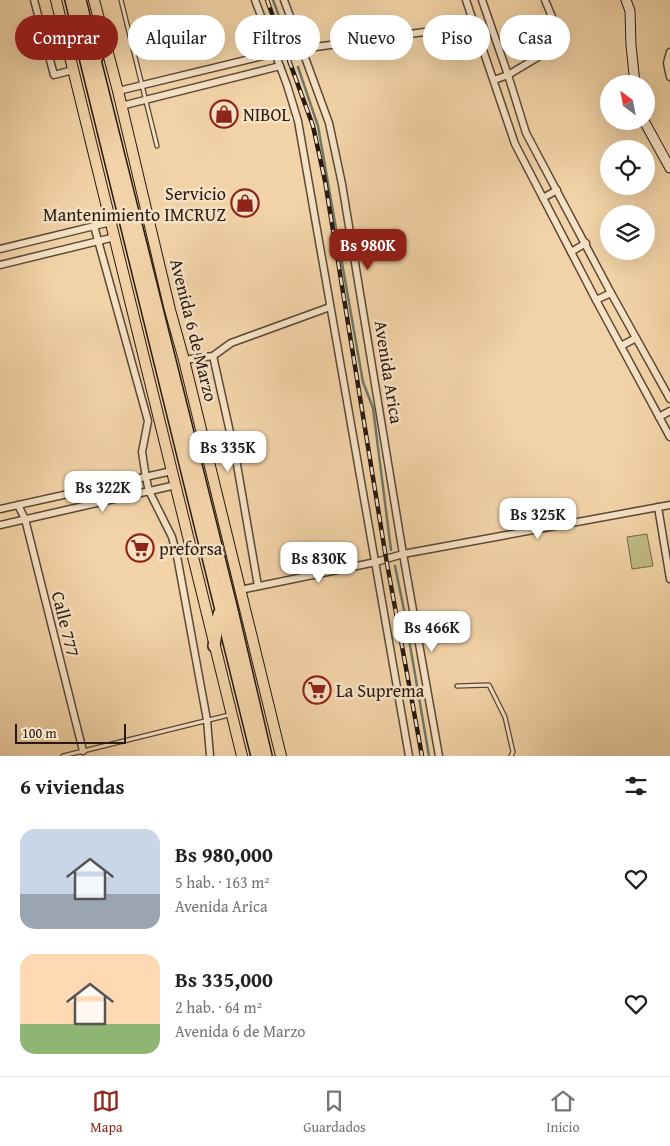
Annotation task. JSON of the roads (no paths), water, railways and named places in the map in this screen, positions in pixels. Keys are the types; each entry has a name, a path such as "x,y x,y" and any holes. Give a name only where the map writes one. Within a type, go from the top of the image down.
{"highway":[{"path":"71,0 256,756"},
{"name":"Avenida 6 de Marzo","path":"80,0 231,606 266,756"},
{"path":"98,60 98,70"},
{"path":"214,646 220,608"}],"main road":[{"path":"56,0 242,756"},
{"name":"Avenida 6 de Marzo","path":"94,0 97,15"},
{"path":"626,0 630,10 634,75"},
{"name":"Avenida 6 de Marzo","path":"109,60 280,756"},
{"path":"649,130 670,168"}],"street":[{"path":"34,0 54,75 73,70"},
{"path":"255,0 261,15"},
{"name":"Avenida Arica","path":"284,0 289,15"},
{"path":"466,0 471,15"},
{"path":"482,0 526,133 611,293 670,398"},
{"path":"494,80 508,75 550,50 556,38 555,24 546,0"},
{"path":"320,46 423,32"},
{"path":"670,52 667,63 670,77"},
{"path":"118,91 245,60"},
{"path":"278,60 288,85 298,121 410,756"},
{"name":"Avenida Arica","path":"305,60 329,123 342,184 403,554 439,756"},
{"path":"487,60 514,139 596,300 670,437"},
{"path":"121,106 280,66"},
{"path":"514,139 526,133"},
{"path":"543,198 557,190"},
{"path":"0,249 111,222"},
{"path":"94,226 148,421 142,452 146,478 150,491 172,537 177,556 208,720 210,756"},
{"path":"0,264 115,237"},
{"path":"571,252 586,243"},
{"path":"596,300 611,293"},
{"path":"184,360 213,356 231,343 330,307"},
{"path":"621,346 636,338"},
{"path":"213,356 236,459 258,586"},
{"path":"659,416 670,411"},
{"path":"0,509 172,471"},
{"path":"0,525 176,484"},
{"name":"Calle 777","path":"18,505 25,519 83,751"},
{"path":"240,590 376,562 403,554 670,505"},
{"path":"658,507 670,579"}],"lane":[{"path":"122,0 157,146"},
{"path":"457,686 489,685 505,717 513,752 511,756"},
{"path":"63,756 232,714"}],"waterway":[{"path":"273,0 279,15"},
{"path":"298,67 318,126 363,382 373,408 391,550"},
{"path":"395,566 429,756"}],"railway":[{"path":"267,0 313,126 325,181 386,558 422,756"}],"place":[{"name":"NIBOL","path":"224,114"},
{"name":"Servicio Mantenimiento IMCRUZ","path":"245,203"},
{"name":"preforsa","path":"140,548"},
{"name":"La Suprema","path":"317,690"}]}
